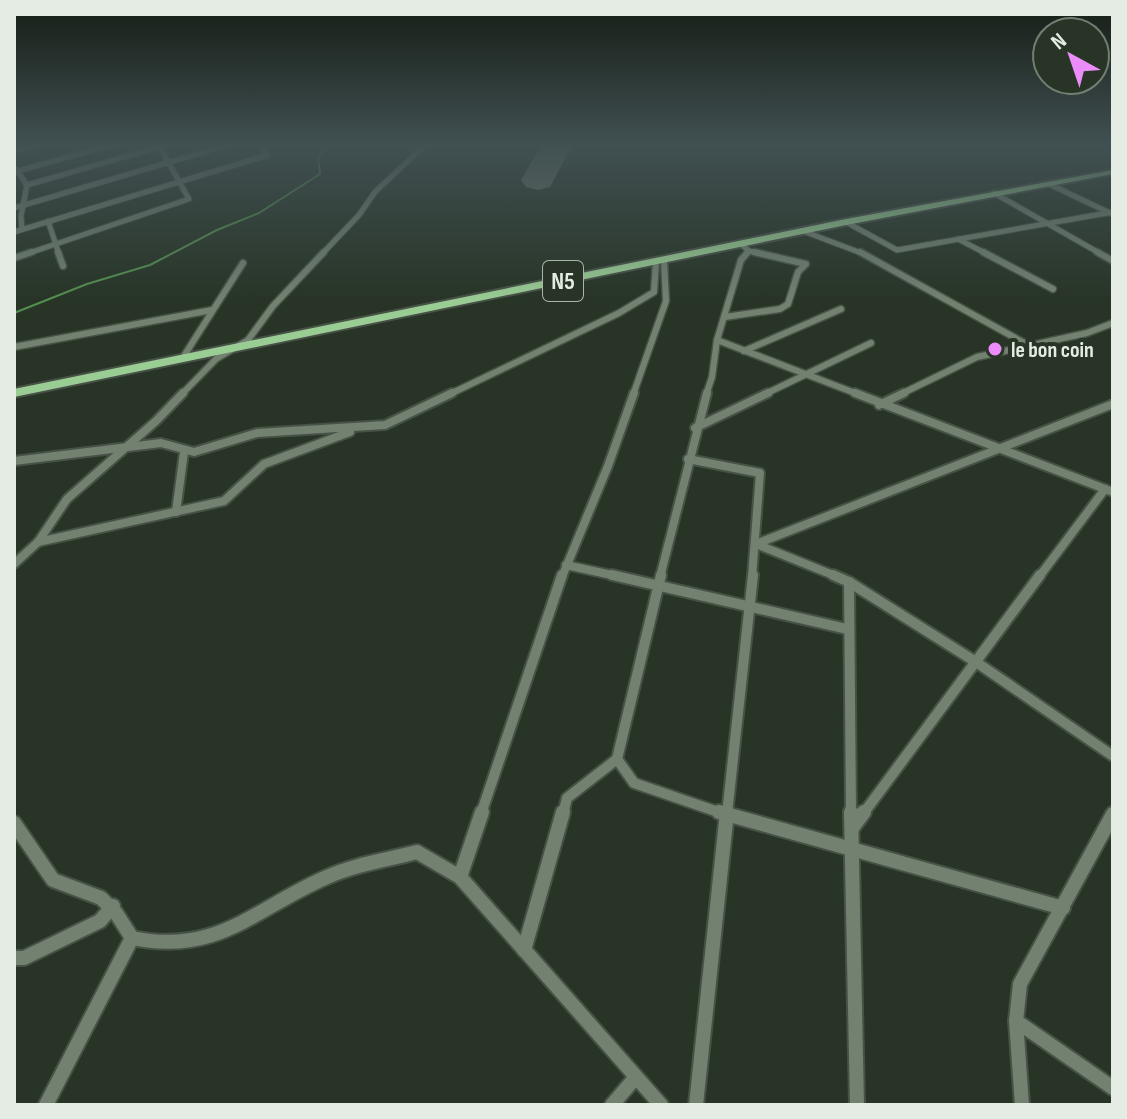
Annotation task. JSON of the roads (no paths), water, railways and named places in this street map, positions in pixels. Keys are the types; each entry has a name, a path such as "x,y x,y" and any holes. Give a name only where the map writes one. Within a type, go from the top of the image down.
{"highway":[{"name":"N5","path":"14,393 660,261 745,248 803,231 978,196"}],"street":[{"path":"22,229 25,196"},
{"path":"14,208 52,196"},
{"path":"14,232 127,196"},
{"path":"14,258 185,202 189,196"},
{"path":"14,565 38,542 67,499 156,421 202,371 248,340 273,306 359,215 372,196"},
{"path":"999,196 1113,261"},
{"path":"1076,196 1112,213"},
{"path":"873,256 1112,213"},
{"path":"48,221 63,266"},
{"path":"846,222 897,250"},
{"path":"803,231 873,256 904,271 1028,345"},
{"path":"958,239 1053,289"},
{"path":"524,950 567,798 617,759 695,428 712,377 717,340 745,248 806,264 798,272 788,304 780,309 725,317"},
{"path":"14,461 161,443 184,452 204,451 257,433 385,425 619,313 654,292 660,261"},
{"path":"460,877 566,565 608,466 666,301 660,261"},
{"path":"182,359 243,263"},
{"path":"744,351 841,309"},
{"path":"14,357 16,347 212,310"},
{"path":"879,405 977,357 1087,333 1113,323"},
{"path":"717,340 879,405 1109,491 852,828"},
{"path":"695,428 871,343"},
{"path":"756,544 1113,404"},
{"path":"38,542 224,501 264,464 357,429"},
{"path":"176,512 184,452"},
{"path":"688,459 760,473 756,544 696,1105"},
{"path":"756,544 849,582 976,662 1113,756"},
{"path":"566,565 847,629"},
{"path":"849,582 847,629 857,1105"},
{"path":"617,759 634,783 728,815 1063,908"},
{"path":"1022,1105 1016,1021 1020,984 1113,814"},
{"path":"14,823 53,880 92,891 113,906 132,938 181,946 209,940 328,876 417,852 460,877 661,1105"},
{"path":"14,958 24,958 100,921 113,906"},
{"path":"46,1105 132,938"},
{"path":"1016,1021 1113,1088"},
{"path":"612,1105 635,1078"}],"waterway":[{"path":"14,313 87,284 150,265 217,230 259,213 285,196"}],"place":[{"name":"le bon coin","path":"995,349"}]}
